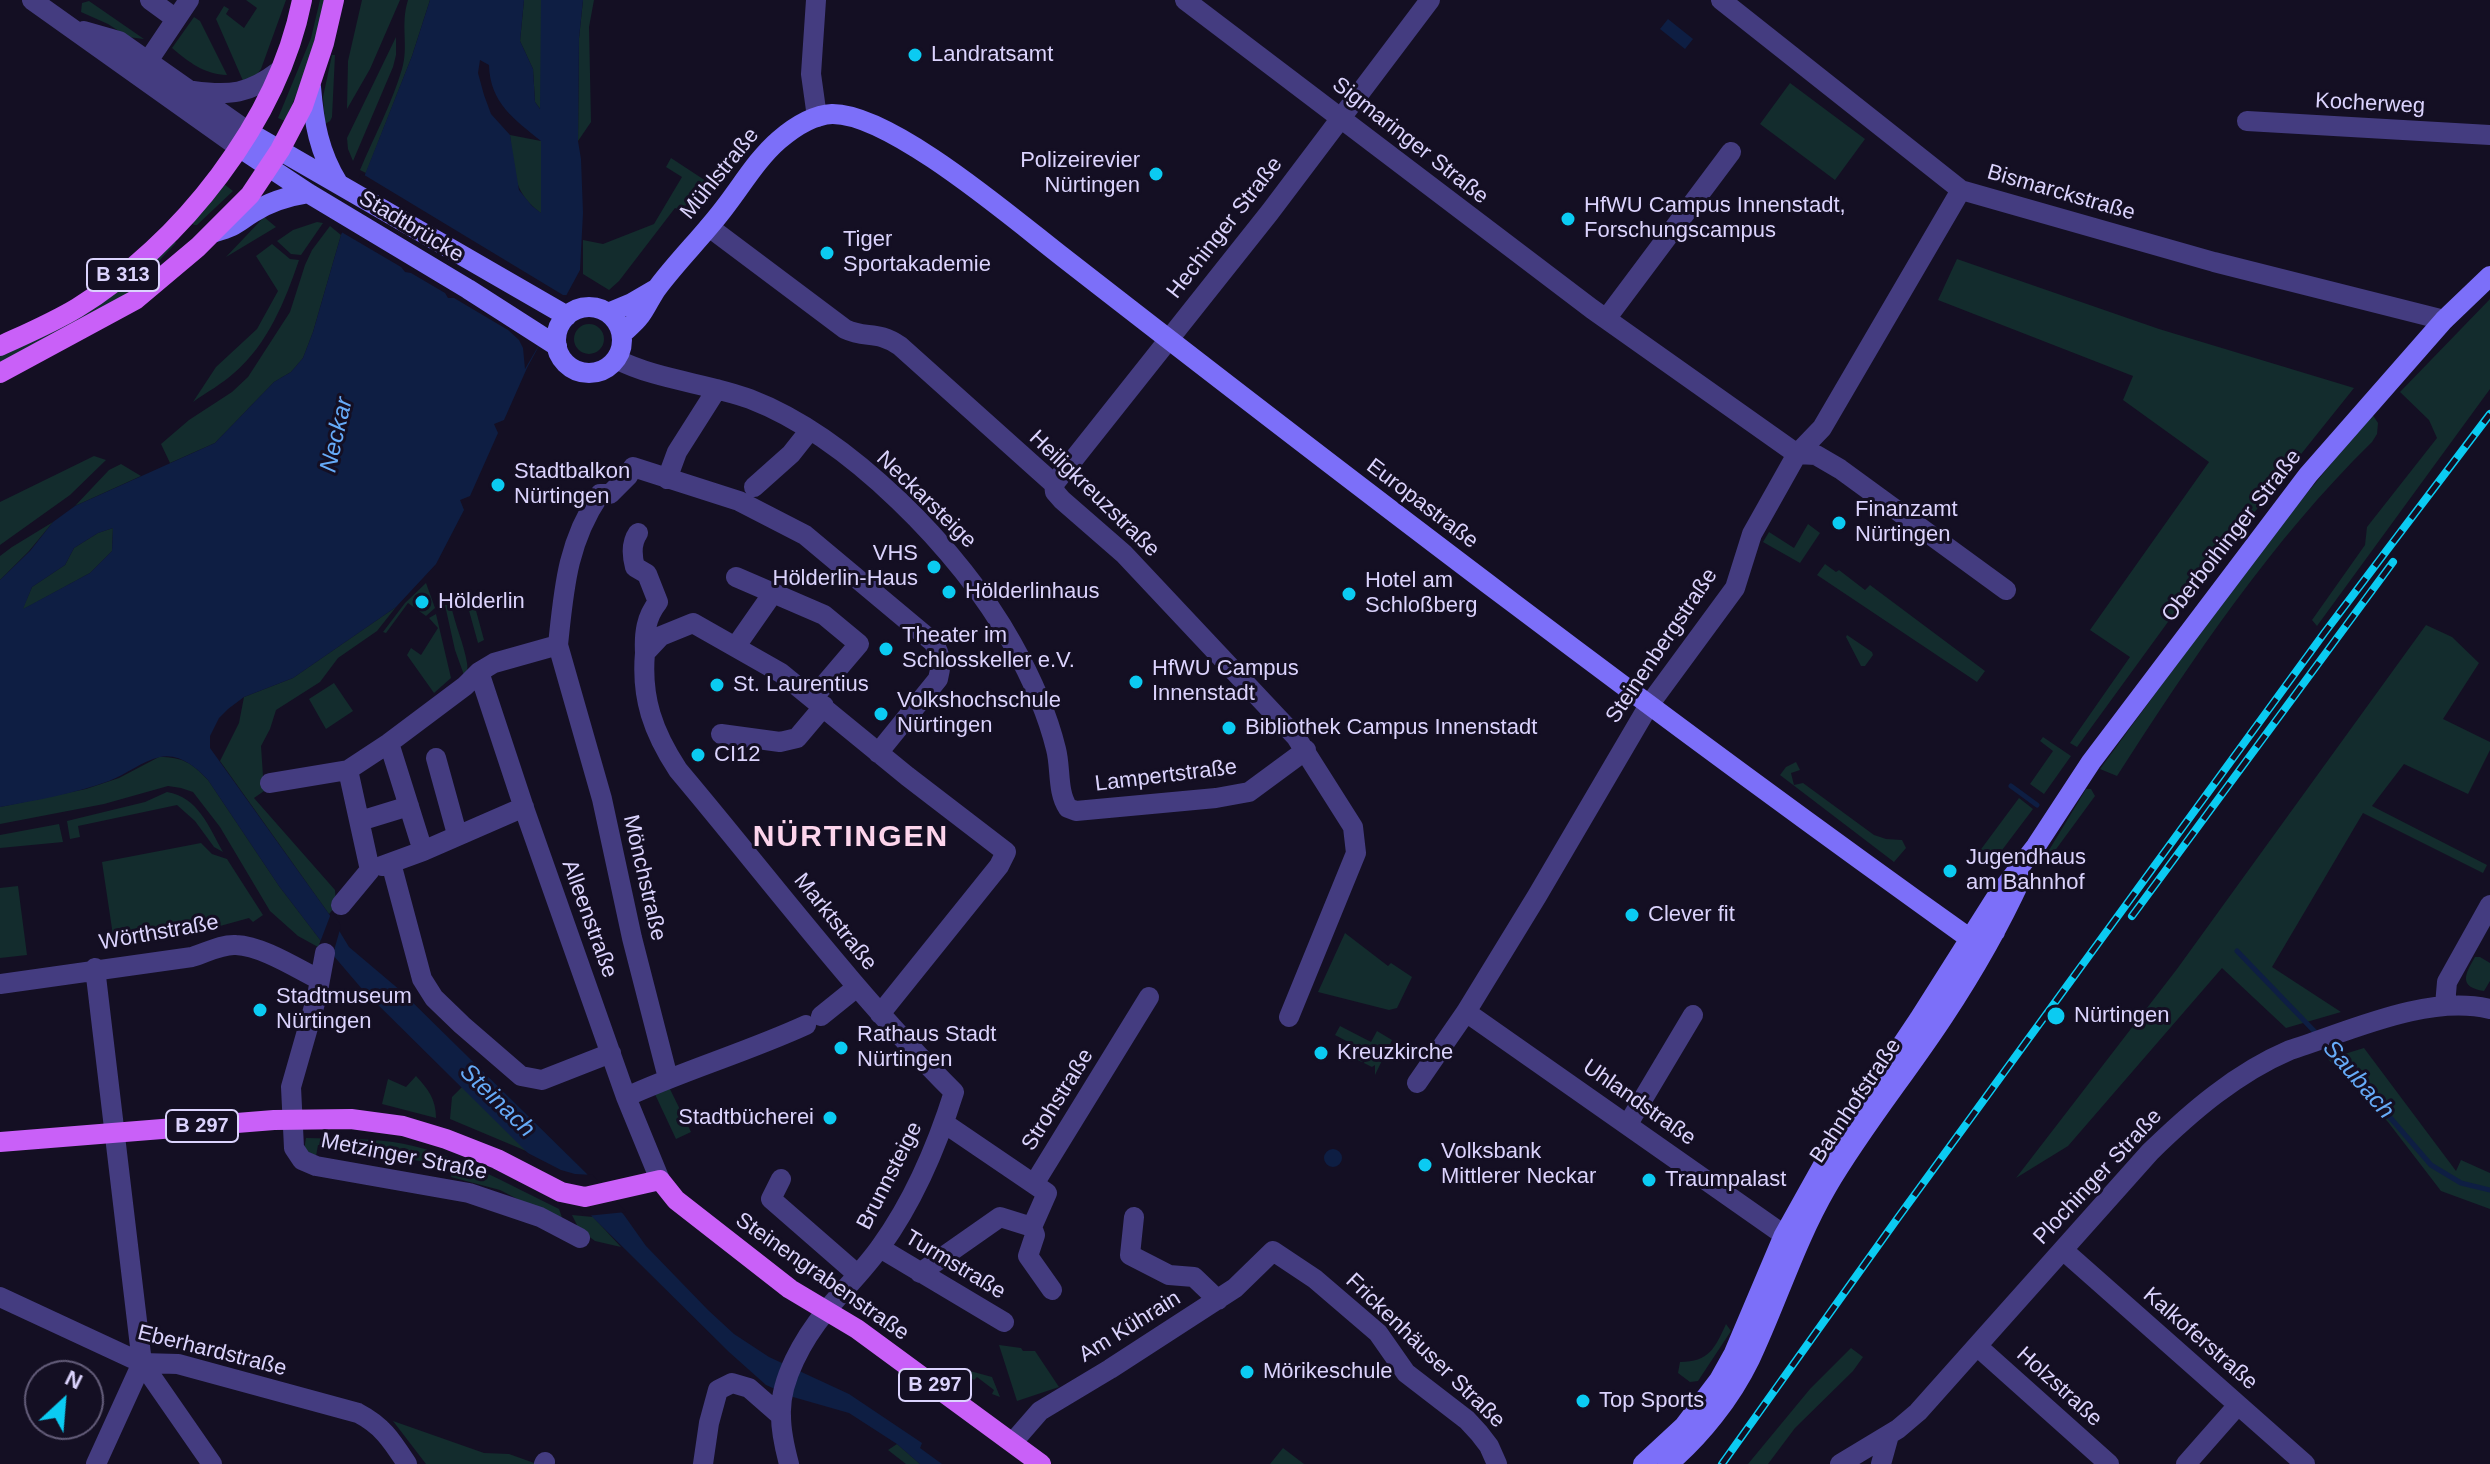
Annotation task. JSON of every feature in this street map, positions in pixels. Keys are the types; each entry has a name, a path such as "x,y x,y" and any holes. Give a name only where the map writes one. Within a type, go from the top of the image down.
{"main road":[{"name":"B 313","path":"0,346 51,322 110,285 139,262 176,224 245,141 279,71 302,0"},
{"name":"B 313","path":"0,373 135,300 215,232 250,195 275,159 311,87 334,0"},
{"path":"176,224 198,247"},
{"name":"Metzinger Straße","path":"0,1142 292,1120 351,1119 403,1126 446,1139 497,1159 561,1192 585,1197 660,1180"},
{"name":"Steinengrabenstraße","path":"660,1180 676,1200 790,1289 857,1329 1041,1464"}],"street":[{"path":"32,0 72,29 119,41 143,69 245,141"},
{"path":"149,0 176,19"},
{"path":"143,69 189,0"},
{"path":"816,0 811,74 817,117"},
{"name":"Sigmaringer Straße","path":"1185,0 1606,319 1797,454 1816,455 1840,469 2006,590"},
{"name":"Hechinger Straße","path":"1054,484 1342,118 1430,0"},
{"name":"Bismarckstraße","path":"1721,0 1961,190 2214,262 2444,320"},
{"path":"143,69 189,91 245,141"},
{"path":"189,91 219,95 242,92 261,85 279,71"},
{"path":"311,87 317,137 338,183"},
{"name":"Europastraße","path":"817,117 832,114 848,116 881,127 911,144 1649,705 1969,938"},
{"name":"Mühlstraße","path":"616,359 622,334 642,314 656,289 775,142 817,117"},
{"name":"Kocherweg","path":"2247,121 2490,135"},
{"name":"Stadtbrücke","path":"245,141 275,159 338,183 564,314"},
{"path":"1606,319 1731,152"},
{"name":"Stadtbrücke","path":"275,159 308,193 553,344"},
{"name":"Steinenbergstraße","path":"1417,1083 1466,1012 1649,705 1735,588 1752,534 1797,454 1822,428 1961,190"},
{"path":"215,232 235,227 253,212 284,197 308,193"},
{"name":"Heiligkreuzstraße","path":"709,227 845,329 862,334 879,334 900,346 1054,484 1055,492 1062,500 1124,554 1306,750 1353,827 1356,853 1289,1017"},
{"name":"Oberboihinger Straße","path":"1969,938 2129,710 2308,475 2444,320 2490,276"},
{"name":"Mühlstraße","path":"564,314 587,307 608,313 656,289"},
{"path":"608,313 617,322 622,334"},
{"path":"564,314 553,344 565,363 591,373 600,371 616,359"},
{"name":"Neckarsteige","path":"616,359 761,404 810,430 859,467 924,526 959,563 979,590 1022,661 1043,708 1057,752 1063,799 1068,808"},
{"path":"717,389 677,452 667,479 739,501 805,535 922,631 940,653 942,666 938,679 878,753"},
{"path":"754,487 791,454 810,430"},
{"name":"Mönchstraße","path":"667,479 633,467 610,494 600,494 569,560 560,607 558,645 602,799 632,938 668,1078"},
{"name":"Marktstraße","path":"638,533 633,548 635,567 647,574 658,602 650,611 644,633 643,678 660,744 857,987 954,1092"},
{"path":"721,734 780,742 797,738 859,644 824,615 736,577"},
{"path":"736,646 773,593"},
{"path":"645,653 661,636 693,623 736,646 781,673 1006,852 999,866 880,1014"},
{"path":"270,783 348,770 389,743 494,663 558,645"},
{"name":"Alleenstraße","path":"479,672 626,1097 660,1180"},
{"path":"389,743 423,851"},
{"name":"Lampertstraße","path":"1068,808 1076,811 1249,792 1306,750"},
{"path":"436,758 457,834"},
{"path":"348,770 370,870"},
{"path":"360,821 409,806"},
{"path":"341,905 370,870 423,851 524,807"},
{"name":"Oberboihinger Straße","path":"1995,932 2036,846"},
{"path":"391,863 426,989 521,1076 542,1080 611,1053"},
{"path":"2445,1005 2447,982 2490,905"},
{"path":"1968,979 1972,953 1969,938 1995,932"},
{"name":"Bahnhofstraße","path":"1668,1464 1707,1423 1749,1361 1802,1233 1827,1186 1874,1113 1926,1043 1995,932"},
{"name":"Bahnhofstraße","path":"1643,1464 1684,1426 1719,1380 1734,1353 1784,1235 1832,1149 1969,938"},
{"name":"Wörthstraße","path":"0,984 95,968 192,957 221,946 236,945 272,956 320,980"},
{"name":"Metzinger Straße","path":"325,953 291,1087 294,1148 302,1160 316,1166 469,1193 529,1213 580,1238"},
{"path":"95,968 142,1363 212,1464"},
{"path":"626,1097 668,1078 780,1037 814,1020 857,987"},
{"name":"Strohstraße","path":"1052,1290 1028,1256 1035,1235 1032,1227 1047,1193 1034,1184 1149,997"},
{"name":"Plochinger Straße","path":"1840,1464 1889,1435 1918,1412 2150,1152 2186,1116 2228,1085 2276,1056 2410,1012 2445,1005 2490,1009"},
{"name":"Uhlandstraße","path":"1466,1012 1784,1235"},
{"path":"1628,1124 1693,1015"},
{"name":"Brunnsteige","path":"782,1406 794,1364 812,1329 880,1248 916,1187 954,1092"},
{"path":"944,1123 1034,1184"},
{"path":"781,1179 771,1199 857,1274"},
{"path":"920,1273 1000,1217 1032,1227"},
{"path":"1134,1217 1130,1255 1169,1275 1194,1277 1226,1294"},
{"path":"1782,1281 1789,1257 1789,1244 1784,1235"},
{"name":"Turmstraße","path":"880,1248 1004,1322"},
{"name":"Kalkoferstraße","path":"2063,1250 2305,1464"},
{"name":"Am Kührain","path":"1013,1442 1040,1411 1226,1294 1273,1251"},
{"name":"Frickenhäuser Straße","path":"1273,1251 1315,1279 1378,1333 1406,1373 1467,1420 1479,1433 1497,1464"},
{"name":"Eberhardstraße","path":"0,1297 142,1363 178,1364 358,1413 383,1429 407,1464"},
{"name":"Holzstraße","path":"1977,1346 2109,1464"},
{"path":"96,1464 142,1363"},
{"path":"703,1464 718,1390 732,1383 749,1388 782,1406 789,1464"},
{"path":"2186,1464 2238,1405"},
{"path":"1881,1464 1889,1435"}],"green space":[{"path":"246,0 286,0 261,69 244,83 216,19 224,6 229,9 226,14 244,28 257,8"},
{"path":"320,0 325,0 313,46 285,121 278,118 311,38"},
{"path":"362,0 400,0 370,69 347,109 348,61"},
{"path":"408,0 430,0 412,56 366,173 360,170 402,69"},
{"path":"524,0 541,0 541,110 535,102 533,69 520,41"},
{"path":"583,0 594,0 589,27 591,122 578,141 579,38"},
{"path":"89,1 144,39 128,37 81,12 82,3"},
{"path":"194,17 200,21 227,75 198,67 172,48"},
{"path":"396,37 393,67 353,161 347,138"},
{"path":"332,55 335,55 332,117 325,124 323,97"},
{"path":"1790,83 1865,139 1835,180 1760,124"},
{"path":"510,135 541,141 542,214 519,188"},
{"path":"671,158 706,181 681,211 675,208 609,290 583,274 583,240 603,244 654,224 682,177 666,167"},
{"path":"224,184 233,191 194,225 191,222"},
{"path":"264,217 276,227 226,257"},
{"path":"323,223 301,255 291,254 277,241 293,230"},
{"path":"330,226 341,235 303,358 291,372 274,382 215,443 170,463 161,444 248,377 290,312 305,265"},
{"path":"173,240 176,243 118,300 0,363 0,355"},
{"path":"272,244 290,259 299,260 274,321 246,362 193,402 216,367 257,329 278,291 256,256"},
{"path":"1957,259 2159,329 2354,388 2181,604 2077,747 2070,743 2130,657 2090,630 2209,462 2123,400 2133,376 1938,300"},
{"path":"2490,299 2490,389 2317,626 2312,620 2365,545 2367,527 2437,438 2429,420 2400,392"},
{"path":"589,324 600,328 604,339 600,350 589,354 578,350 574,339 578,328"},
{"path":"2372,414 2378,423 2372,442 2267,560 2205,644 2117,776 2100,769 2262,548"},
{"path":"94,456 106,460 70,495 0,545 0,502"},
{"path":"121,464 141,476 75,506 109,470"},
{"path":"53,522 29,551 0,580 0,556"},
{"path":"1808,524 1820,533 1800,563 1763,542 1769,532 1794,548"},
{"path":"113,528 112,551 90,573 22,610 32,587 65,565 74,548"},
{"path":"1825,564 1836,572 1839,570 1865,590 1870,585 1985,671 1977,682 1817,575"},
{"path":"426,583 435,608 426,616 408,603 386,633 383,632 405,603"},
{"path":"445,605 451,605 464,649 467,671 464,675 455,650"},
{"path":"396,607 377,631 338,658 320,682 276,710 261,746 264,791 254,798 335,890 336,906 329,914 220,761 239,723 244,697 293,678"},
{"path":"468,607 475,607 484,640 478,643"},
{"path":"436,614 451,678 434,693 407,655 411,648 421,655 438,628 429,618"},
{"path":"2426,625 2452,637 2479,663 2443,719 2490,742 2490,750 2468,794 2404,764 2372,806 2487,865 2483,873 2363,813 2272,967 2341,1012 2286,1028 2222,968 2068,1146 2016,1178 2177,969"},
{"path":"1847,635 1872,652 1865,666 1861,666"},
{"path":"334,683 353,711 326,729 309,699"},
{"path":"2043,737 2071,756 2044,794 2030,784 2053,751 2040,741"},
{"path":"159,757 186,762 208,780 279,886 321,941 318,947 298,936 270,911 220,827 193,792 168,786 104,804 0,824 0,807 86,789 119,778"},
{"path":"1796,762 1800,770 1791,773 1794,785 1803,783 1874,835 1902,840 1906,848 1894,862 1780,775 1786,767"},
{"path":"2086,789 2091,789 2095,796 2043,867 2040,865"},
{"path":"167,792 178,795 195,807 223,852 214,847 195,821 177,805 78,826 80,837 70,839 67,821 145,802"},
{"path":"2019,798 2033,809 1990,866 1976,856"},
{"path":"59,824 63,842 0,848 0,835"},
{"path":"201,843 212,854 227,859 263,915 253,922 249,918 202,931 114,942 102,862"},
{"path":"18,886 27,955 0,958 0,888"},
{"path":"1345,933 1388,966 1391,963 1412,977 1397,1008 1389,1010 1318,992"},
{"path":"2475,957 2490,963 2490,981 2484,991 2467,983"},
{"path":"1340,1026 1371,1042 1377,1031 1392,1040 1375,1075 1375,1065 1372,1067 1364,1063 1365,1060 1362,1062 1353,1058 1358,1047 1335,1035"},
{"path":"2364,1048 2456,1171 2461,1160 2490,1173 2490,1209 2441,1191 2388,1122 2328,1059"},
{"path":"416,1076 435,1105 436,1118 382,1104 388,1079 406,1087"},
{"path":"667,1083 691,1132 676,1139 653,1090"},
{"path":"463,1086 531,1153 450,1119 452,1097"},
{"path":"306,1138 382,1141 434,1152 478,1169 559,1209 564,1223 500,1190 451,1177 452,1166 318,1145 316,1156 304,1150"},
{"path":"572,1215 593,1217 621,1247 595,1241 579,1229"},
{"path":"1726,1324 1731,1331 1698,1381 1690,1382 1678,1373 1680,1362 1698,1359 1710,1352"},
{"path":"999,1345 1035,1351 1059,1387 1017,1401"},
{"path":"1851,1348 1863,1357 1853,1371 1795,1428 1768,1464 1748,1464 1810,1389"},
{"path":"959,1368 992,1377 1000,1397 992,1394 994,1390 977,1377 974,1380"},
{"path":"393,1421 484,1453 509,1454 537,1464 426,1464"},
{"path":"897,1444 920,1464 906,1464 888,1450"},
{"path":"1283,1448 1304,1464 1270,1464"}],"water":[{"path":"430,0 524,0 520,41 533,69 535,102 540,109 541,0 583,0 579,38 578,141 583,213 580,270 527,368 504,420 494,424 498,433 470,496 460,500 464,510 436,564 396,607 293,678 244,697 228,709 219,718 210,736 210,748 329,914 349,947 401,991 586,1173 624,1215 646,1246 708,1310 734,1334 769,1357 849,1394 922,1443 920,1448 942,1464 920,1464 897,1444 849,1413 793,1397 766,1385 729,1352 362,989 279,886 208,780 193,766 174,757 160,757 96,786 0,807 0,580 30,551 53,522 75,506 215,443 274,382 291,372 303,358 341,235 412,56","holes":["480,60 489,65 494,90 505,109 541,141 541,213 519,190 510,135 491,114 478,73","113,528 112,551 90,573 23,609 32,587 65,565 74,548"]},
{"path":"1668,19 1693,39 1685,49 1660,29"},
{"path":"1333,1149 1342,1158 1333,1167 1324,1158"}],"pier":[{"path":"361,173 563,295 568,295 525,369 523,348 508,330 454,298 448,298 445,293 338,230"},
{"path":"332,911 341,926 333,954 319,945"},
{"path":"522,1150 561,1170 593,1175 626,1212 586,1216"}],"waterway":[{"name":"Saubach","path":"2011,786 2037,805"},
{"name":"Saubach","path":"2237,951 2318,1035"},
{"name":"Saubach","path":"2325,1042 2431,1165 2461,1183 2490,1190"}],"railway":[{"path":"1722,1464 2325,632 2490,414"},
{"path":"2132,916 2393,562"}],"place":[{"name":"Landratsamt","path":"915,55"},
{"name":"Polizeirevier Nürtingen","path":"1156,174"},
{"name":"HfWU Campus Innenstadt, Forschungscampus","path":"1568,219"},
{"name":"Tiger Sportakademie","path":"827,253"},
{"name":"Stadtbalkon Nürtingen","path":"498,485"},
{"name":"Finanzamt Nürtingen","path":"1839,523"},
{"name":"VHS Hölderlin-Haus","path":"934,567"},
{"name":"Hölderlinhaus","path":"949,592"},
{"name":"Hotel am Schloßberg","path":"1349,594"},
{"name":"Hölderlin","path":"422,602"},
{"name":"Theater im Schlosskeller e.V.","path":"886,649"},
{"name":"HfWU Campus Innenstadt","path":"1136,682"},
{"name":"St. Laurentius","path":"717,685"},
{"name":"Volkshochschule Nürtingen","path":"881,714"},
{"name":"Bibliothek Campus Innenstadt","path":"1229,728"},
{"name":"CI12","path":"698,755"},
{"name":"Jugendhaus am Bahnhof","path":"1950,871"},
{"name":"Clever fit","path":"1632,915"},
{"name":"Stadtmuseum Nürtingen","path":"260,1010"},
{"name":"Nürtingen","path":"2056,1016"},
{"name":"Rathaus Stadt Nürtingen","path":"841,1048"},
{"name":"Kreuzkirche","path":"1321,1053"},
{"name":"Stadtbücherei","path":"830,1118"},
{"name":"Volksbank Mittlerer Neckar","path":"1425,1165"},
{"name":"Traumpalast","path":"1649,1180"},
{"name":"Mörikeschule","path":"1247,1372"},
{"name":"Top Sports","path":"1583,1401"}],"district":[{"name":"NÜRTINGEN","path":"851,838"}],"water label":[{"name":"Neckar","path":"337,435"},
{"name":"Steinach","path":"497,1101"}]}
